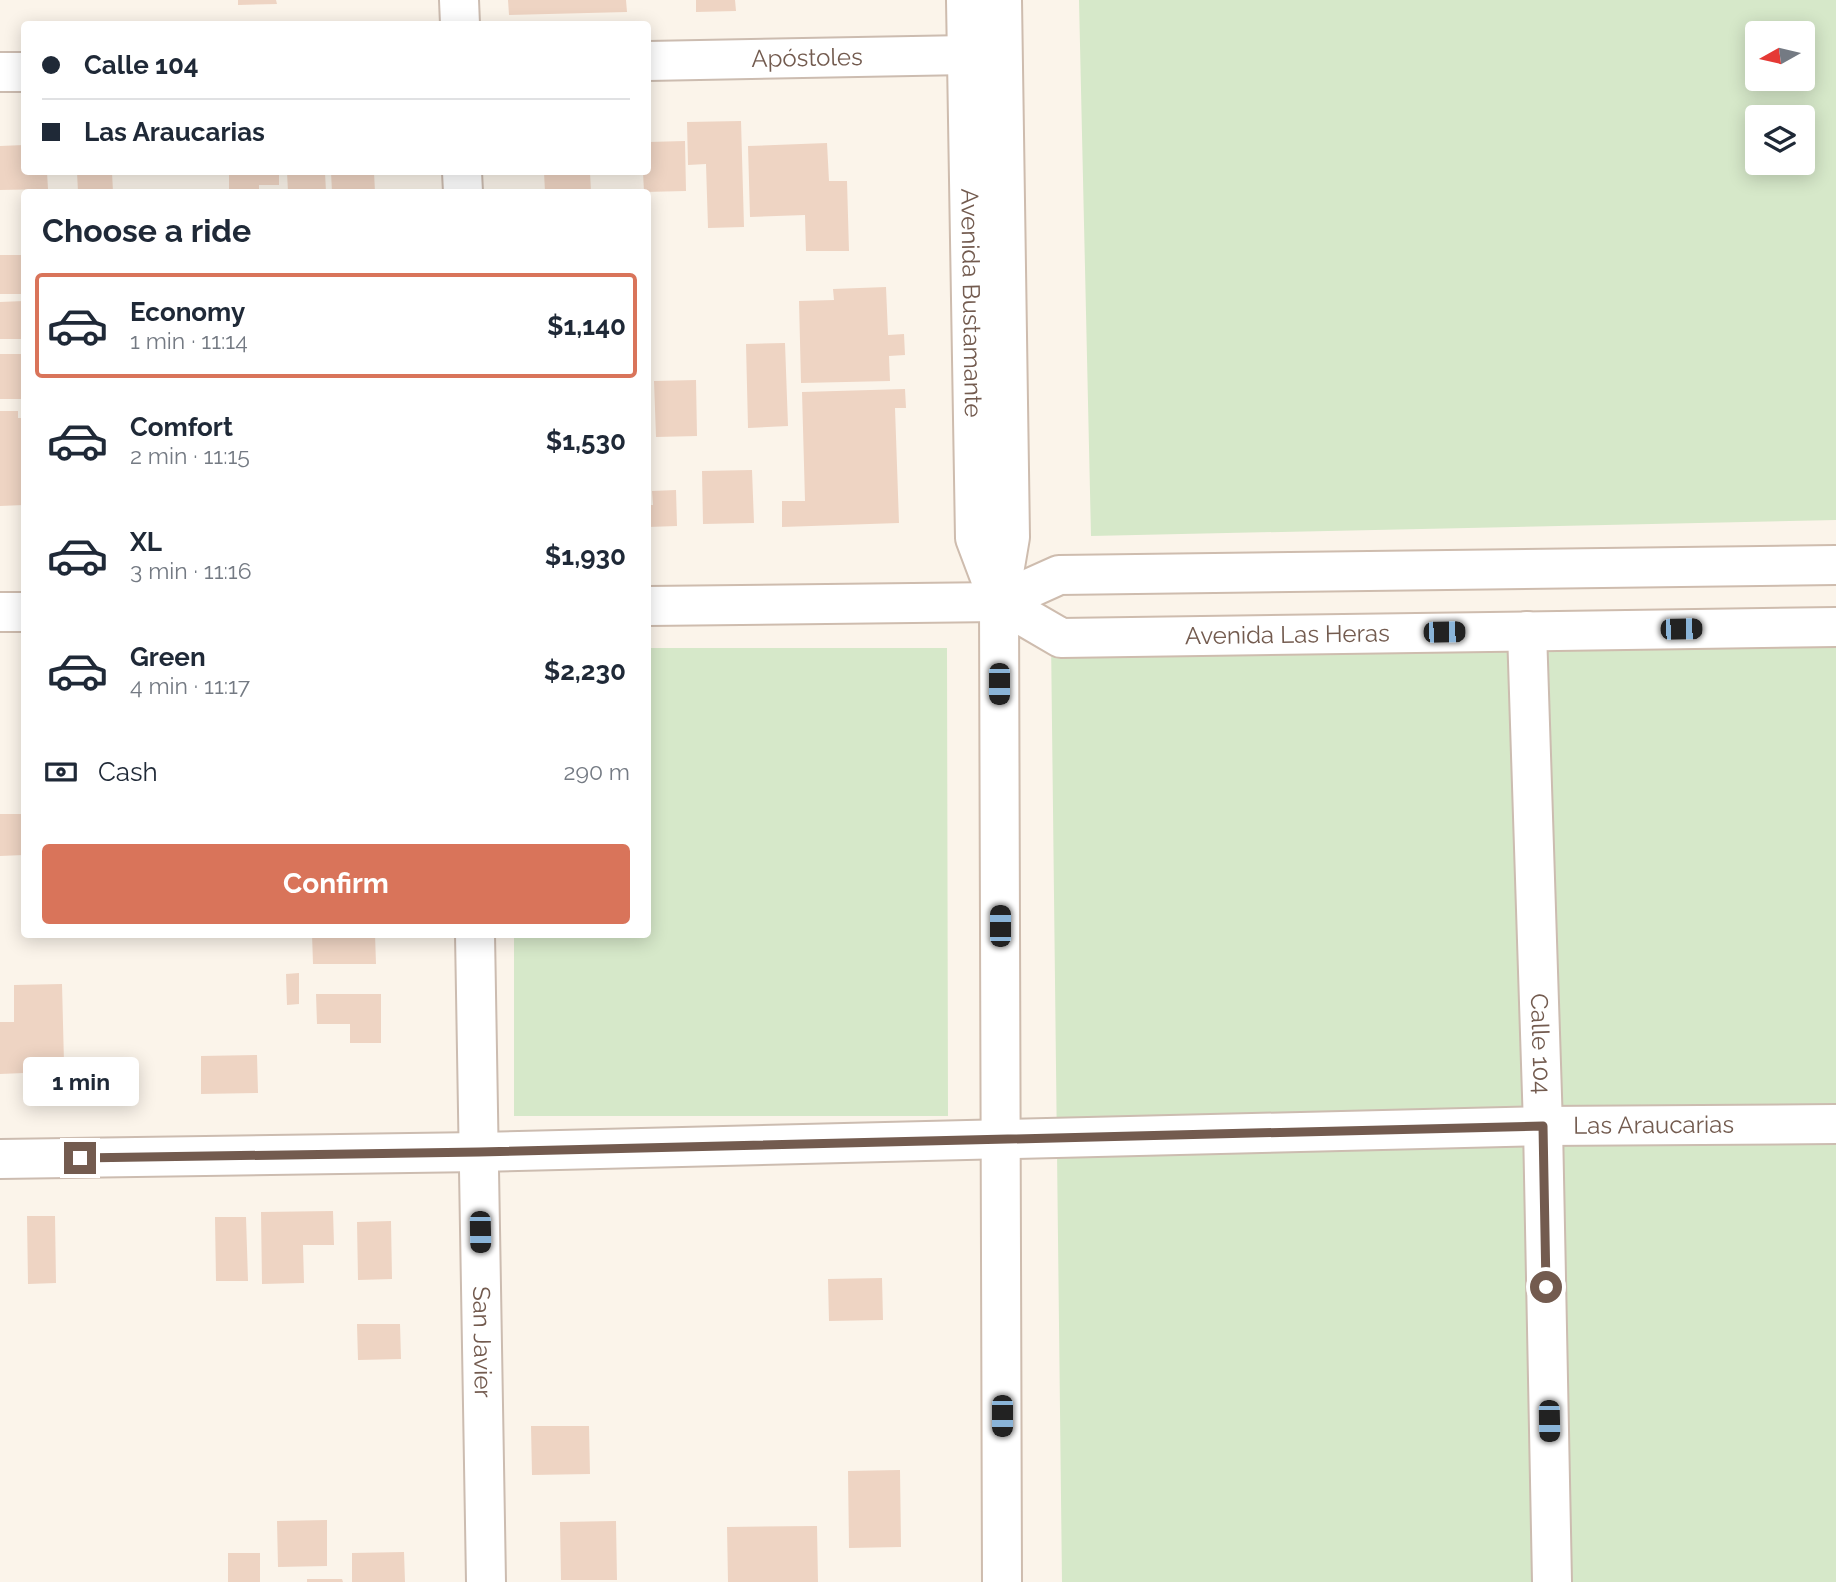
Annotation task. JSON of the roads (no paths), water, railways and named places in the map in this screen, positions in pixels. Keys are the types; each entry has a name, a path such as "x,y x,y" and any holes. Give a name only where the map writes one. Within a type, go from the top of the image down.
{"main road":[{"path":"459,0 460,21"},
{"name":"Avenida Bustamante","path":"966,0 975,538 999,602"},
{"name":"Avenida Bustamante","path":"1002,0 1010,537 999,602 1002,1582"},
{"name":"Apóstoles","path":"651,61 967,55"},
{"path":"0,72 21,72"},
{"path":"651,606 999,602 1059,575 1836,565"},
{"name":"Avenida Las Heras","path":"999,602 1061,638 1836,627"},
{"path":"0,612 21,612"},
{"name":"Calle 104","path":"1527,631 1543,1126 1552,1582"},
{"name":"San Javier","path":"475,938 486,1582"},
{"name":"Las Araucarias","path":"0,1159 479,1152 1543,1126 1836,1124"}]}
